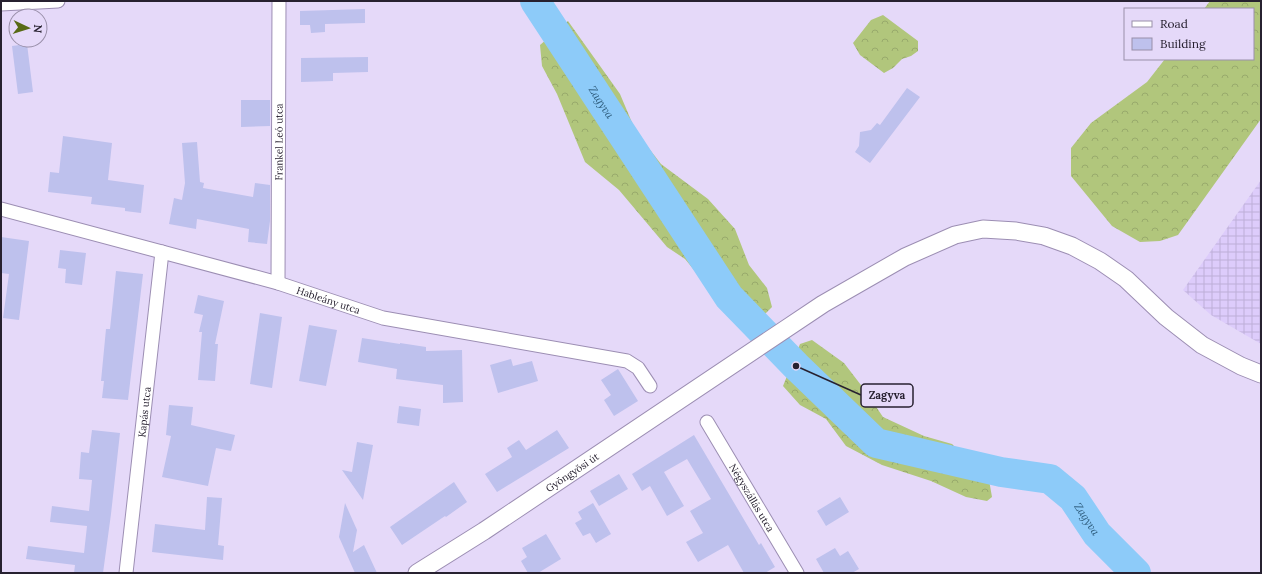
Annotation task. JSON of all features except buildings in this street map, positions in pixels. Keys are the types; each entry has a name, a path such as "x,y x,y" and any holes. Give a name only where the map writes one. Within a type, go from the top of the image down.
{"street":[{"path":"1,4 58,1"},
{"name":"Frankel Leó utca","path":"278,283 280,1"},
{"name":"Hableány utca","path":"1,209 278,283 383,318 627,361 638,368 650,386"},
{"name":"Gyöngyösi út","path":"417,573 484,531 823,304 905,257 955,235 983,229 1016,231 1044,236 1072,246 1100,261 1126,279 1166,317 1202,345 1241,366 1261,374"},
{"name":"Kapás utca","path":"126,573 162,252"},
{"name":"Négyszállás utca","path":"707,422 798,573"}],"shaded area":[{"path":"1261,180 1261,344 1211,315 1183,290"}],"green space":[{"path":"1210,1 1261,1 1261,119 1178,235 1160,241 1140,242 1112,226 1071,176 1071,148 1091,123 1147,82 1164,60 1254,60 1254,8 1205,8"},
{"path":"883,15 918,41 918,51 911,56 902,59 893,68 884,73 860,55 853,43 871,20"},
{"path":"568,21 620,94 636,132 661,164 708,199 735,229 749,265 767,288 772,307 764,315 727,310 685,259 667,247 619,190 585,162 557,94 542,66 540,45"},
{"path":"812,340 844,363 883,417 924,436 952,444 989,480 992,497 987,501 966,497 931,481 882,465 846,446 826,419 800,405 783,386 800,344"}],"waterway":[{"name":"Zagyva","path":"535,1 729,297 796,366 876,443 1001,472 1050,479 1073,498 1097,534 1136,573"}],"place":[{"name":"Zagyva","path":"796,366"}]}
